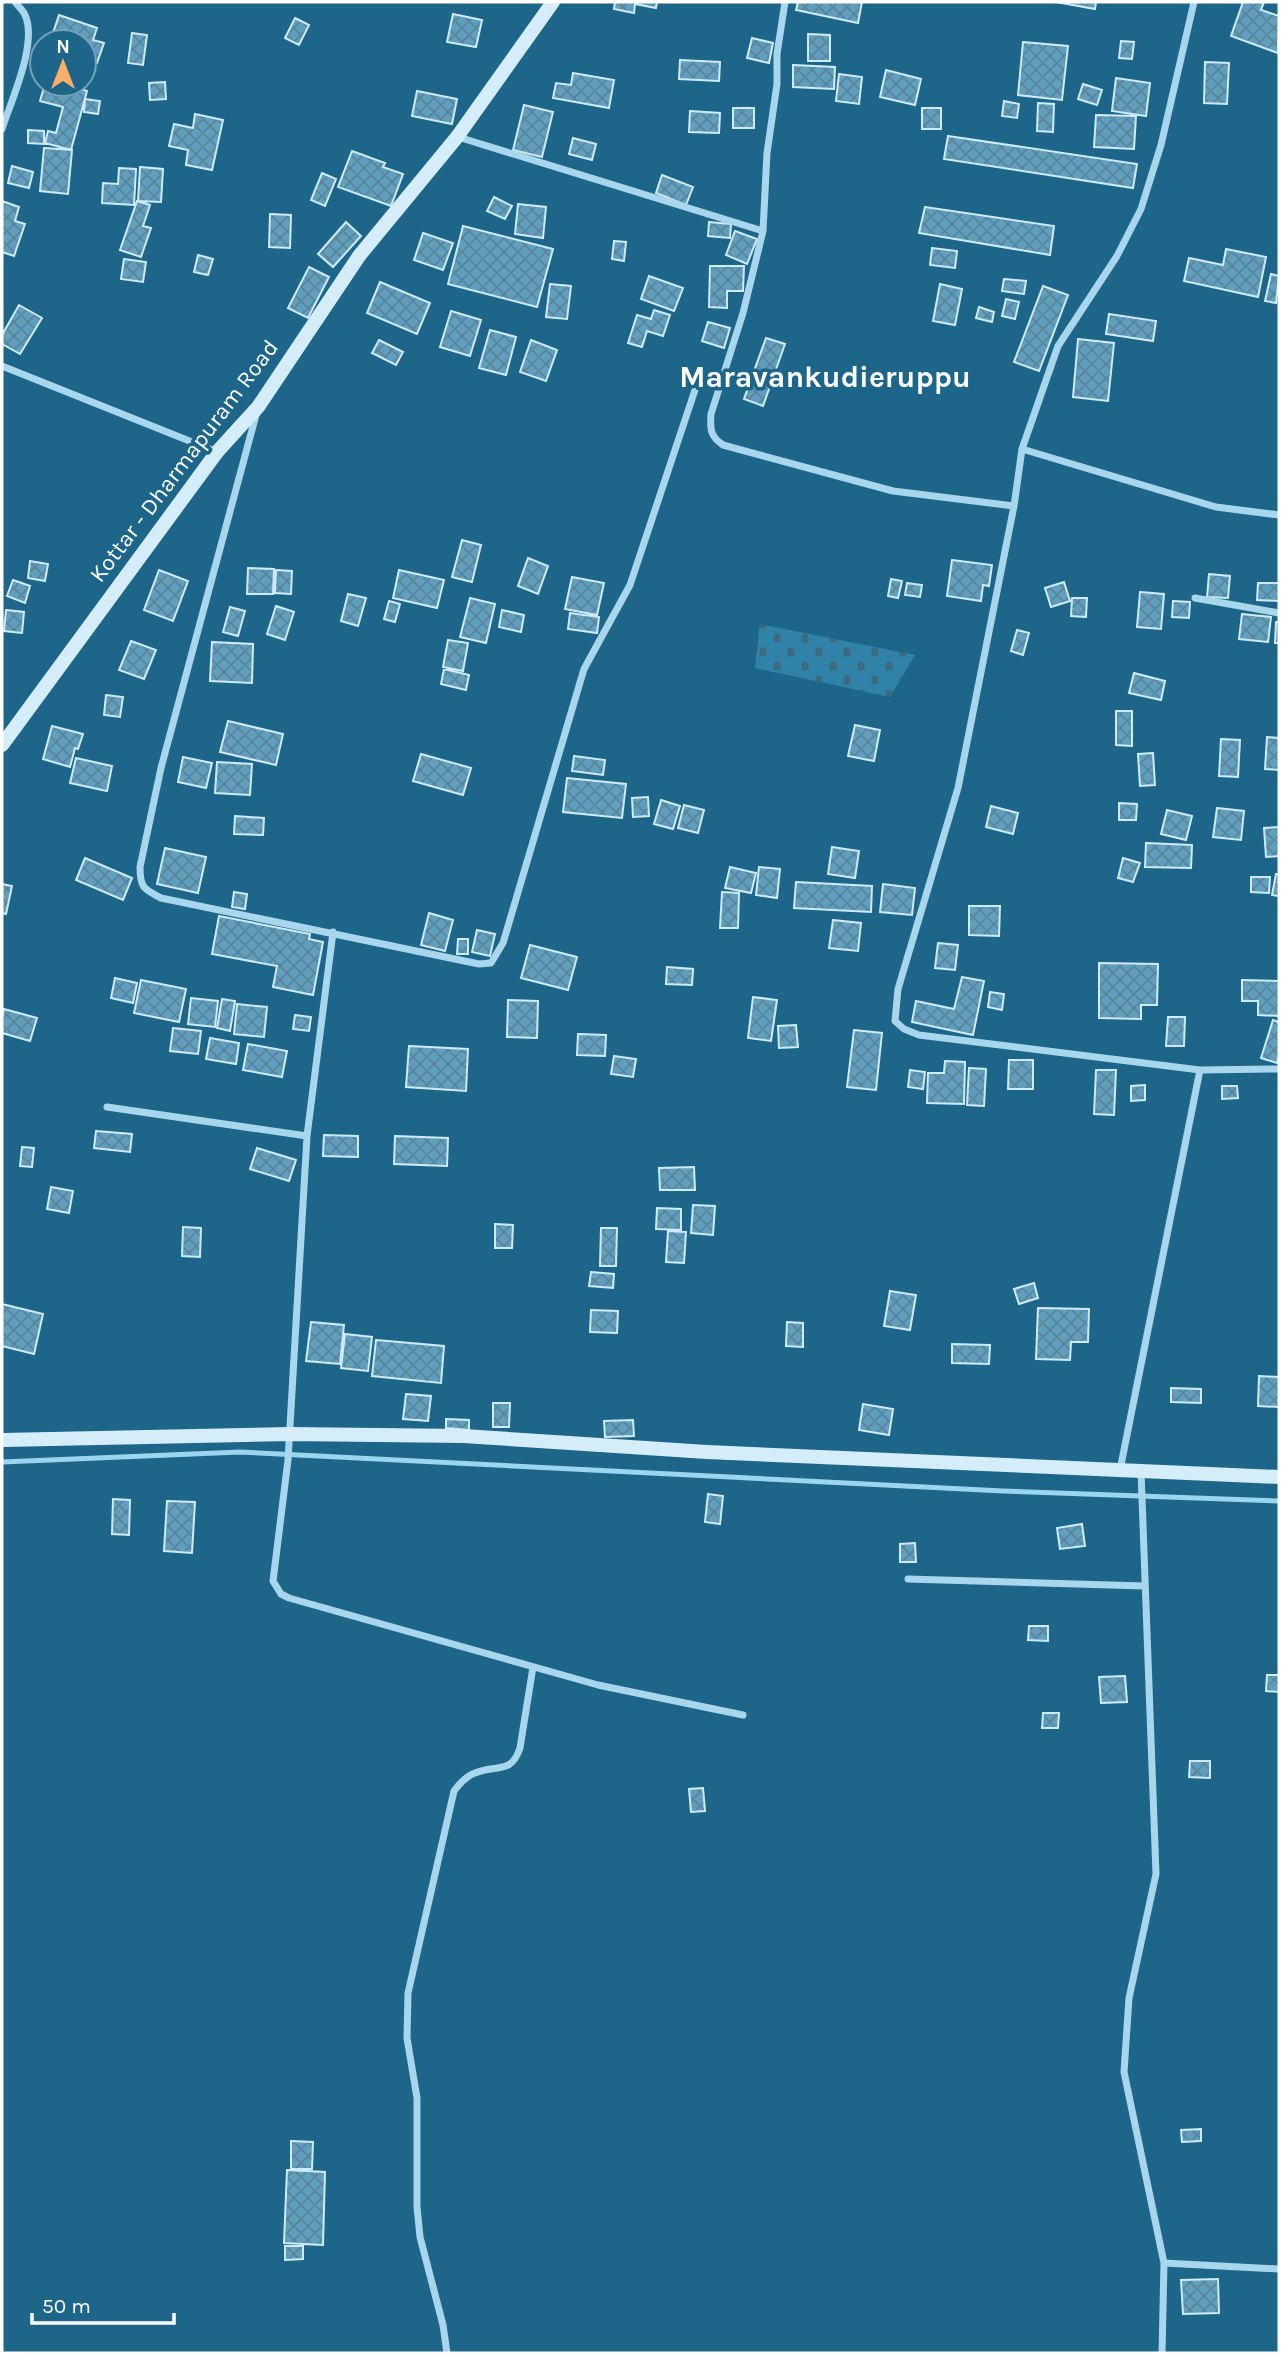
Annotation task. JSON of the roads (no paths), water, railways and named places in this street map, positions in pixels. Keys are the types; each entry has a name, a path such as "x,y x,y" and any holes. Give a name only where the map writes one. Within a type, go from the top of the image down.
{"street":[{"path":"2,129 23,66 27,44 28,26 24,13 15,2"},
{"name":"Kottar - Dharmapuram Road","path":"2,745 217,452 258,408 359,256 457,137 553,2"},
{"path":"785,2 767,153 763,231 743,313 711,414 710,429 713,438 723,445 893,491 1014,506"},
{"path":"1194,2 1161,145 1141,209 1117,256 1058,346 1022,449 1014,506 958,788 898,989 895,1021 904,1029 919,1035 1200,1070 1279,1069"},
{"path":"457,137 763,231"},
{"path":"2,366 217,452"},
{"path":"258,408 161,768 140,867 140,880 145,890 161,898 479,964 491,963 503,943 584,669 630,585 699,378"},
{"path":"1022,449 1216,507 1279,515"},
{"path":"1195,598 1279,613"},
{"path":"334,933 307,1136 288,1460 274,1581 281,1594 289,1598 598,1685 743,1715"},
{"path":"1120,1470 1200,1070"},
{"path":"107,1107 307,1136"},
{"path":"2,1440 464,1436 707,1451 1279,1477"},
{"path":"1141,1471 1156,1874 1129,1997 1124,2073 1164,2263 1162,2353"},
{"path":"908,1579 1145,1586"},
{"path":"447,2353 443,2325 420,2236 417,2098 407,2038 408,1993 454,1791 463,1780 476,1772 507,1766 516,1760 533,1667"},
{"path":"1164,2263 1279,2269"}],"waterway":[{"path":"2,1462 240,1452 1003,1491 1279,1501"}],"district":[{"name":"Maravankudieruppu","path":"825,377"}]}
